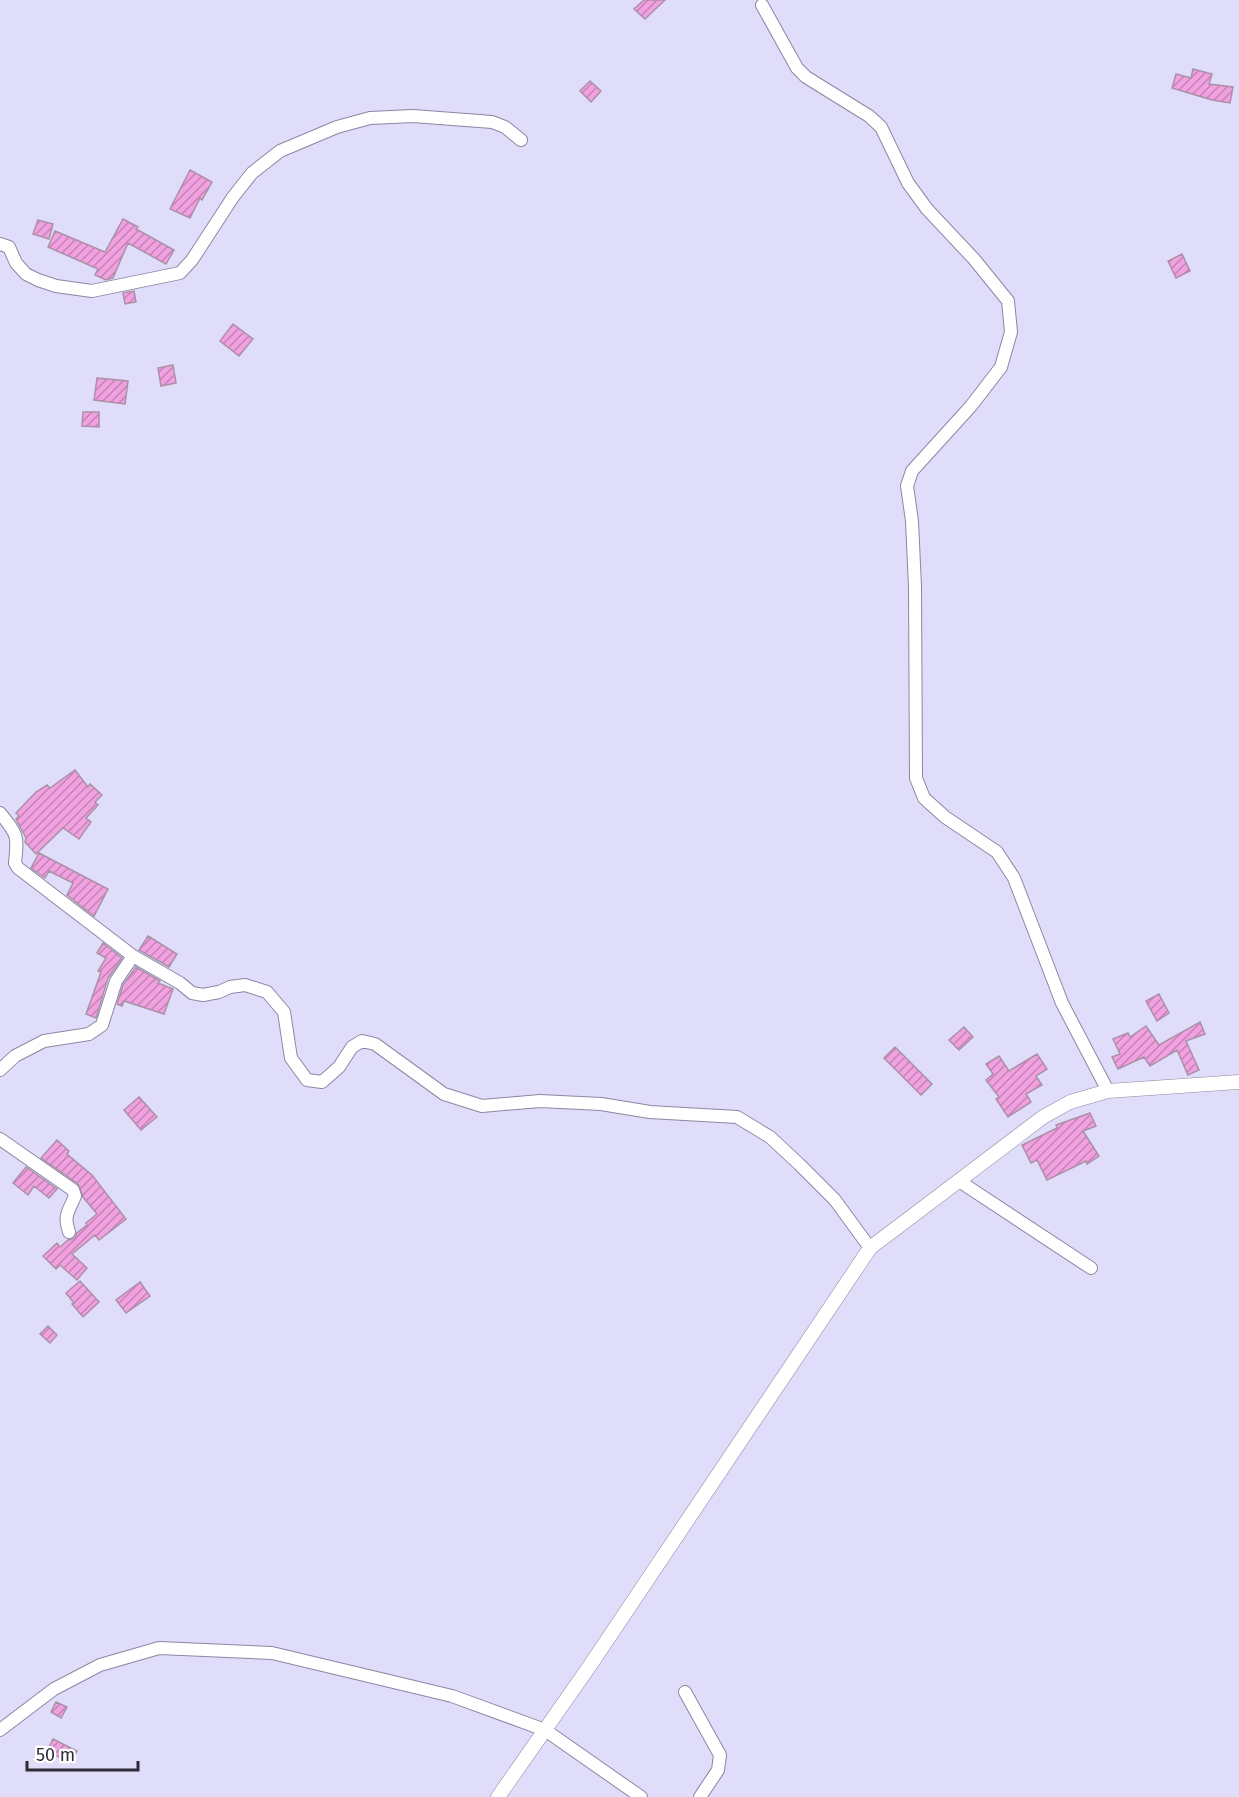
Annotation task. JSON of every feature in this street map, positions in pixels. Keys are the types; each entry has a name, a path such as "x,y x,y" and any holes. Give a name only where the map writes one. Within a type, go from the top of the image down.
{"street":[{"path":"762,5 797,68 806,77 869,116 881,127 908,183 927,209 974,259 1008,301 1011,332 1001,367 971,406 912,471 907,486 912,521 915,587 916,778 924,798 945,817 997,852 1014,878 1062,1003 1108,1091"},
{"path":"0,244 9,247 16,263 26,274 56,286 92,291 180,273 192,260 233,197 252,173 280,151 337,127 370,118 413,116 492,122 505,127 521,140"},
{"path":"0,813 17,838 15,863 18,868 133,956 180,983 192,993 203,995 245,985 267,992 284,1012 291,1058 306,1080 322,1082 339,1067 352,1047 362,1041 375,1044 444,1094 482,1106 540,1101 601,1104 650,1112 737,1117 770,1137 806,1171 835,1200 870,1248"},
{"path":"0,1070 15,1056 44,1041 89,1034 102,1025 116,981 133,956"},
{"path":"498,1797 870,1248 1043,1117 1070,1102 1108,1091 1239,1082"},
{"path":"0,1139 73,1190 75,1196 65,1221 69,1232"},
{"path":"959,1181 1091,1268"},
{"path":"0,1730 54,1689 100,1665 159,1648 272,1653 452,1696 545,1730 641,1797"},
{"path":"685,1692 720,1755 721,1762 700,1797"}],"building":[{"path":"644,0 665,0 645,19 634,9"},
{"path":"1193,69 1212,74 1209,84 1233,87 1230,103 1172,88 1176,74 1191,78"},
{"path":"590,81 601,91 591,102 580,91"},
{"path":"190,170 212,182 202,200 200,198 190,218 170,209"},
{"path":"123,219 174,250 166,264 128,243 113,278 106,280 95,275 98,269 48,247 55,231 105,252"},
{"path":"38,220 53,224 49,239 33,234"},
{"path":"1182,254 1190,271 1176,278 1168,261"},
{"path":"134,291 136,302 125,304 123,293"},
{"path":"233,324 253,339 239,356 220,341"},
{"path":"173,365 176,383 161,386 158,368"},
{"path":"97,378 128,381 125,404 94,400"},
{"path":"83,412 99,412 99,427 82,426"},
{"path":"75,770 88,787 90,784 102,795 95,802 98,805 86,818 91,822 79,839 63,828 36,854 25,842 26,838 16,819 19,816 16,813 36,792 47,785 50,788"},
{"path":"39,853 108,889 94,916 67,895 73,883 49,871 45,878 31,868"},
{"path":"148,936 177,954 169,967 139,950"},
{"path":"103,943 122,958 108,978 96,1018 86,1014 101,972 98,971 106,958 97,953"},
{"path":"136,967 160,981 158,983 173,989 164,1014 124,1001 122,1006 117,1004 123,985"},
{"path":"1159,994 1169,1013 1157,1021 1146,1001"},
{"path":"1200,1022 1205,1034 1186,1041 1199,1070 1188,1075 1177,1050 1150,1066 1144,1057 1118,1069 1112,1057 1120,1054 1113,1039 1128,1033 1130,1037 1146,1026 1159,1045"},
{"path":"964,1027 973,1037 959,1050 949,1040"},
{"path":"895,1047 932,1084 921,1095 884,1058"},
{"path":"1037,1054 1047,1069 1036,1076 1042,1085 1026,1094 1031,1102 1008,1117 996,1099 999,1097 986,1080 993,1074 986,1064 999,1056 1009,1071"},
{"path":"139,1097 157,1117 141,1130 124,1110"},
{"path":"1090,1113 1096,1126 1083,1131 1099,1156 1087,1164 1086,1161 1047,1180 1037,1160 1031,1163 1022,1145 1057,1128 1056,1125"},
{"path":"57,1140 69,1151 67,1154 92,1175 126,1219 99,1240 95,1235 72,1254 87,1268 77,1280 60,1265 56,1269 43,1256 57,1243 60,1247 68,1240 75,1238 77,1233 87,1225 86,1223 97,1214 83,1197 78,1184 41,1158"},
{"path":"26,1167 57,1189 49,1198 34,1186 28,1195 13,1183"},
{"path":"80,1281 99,1302 83,1317 66,1293"},
{"path":"140,1282 150,1296 126,1313 116,1300"},
{"path":"48,1326 57,1335 50,1343 40,1334"},
{"path":"56,1702 67,1707 61,1718 51,1712"},
{"path":"53,1739 77,1751 71,1763 47,1751"}]}
